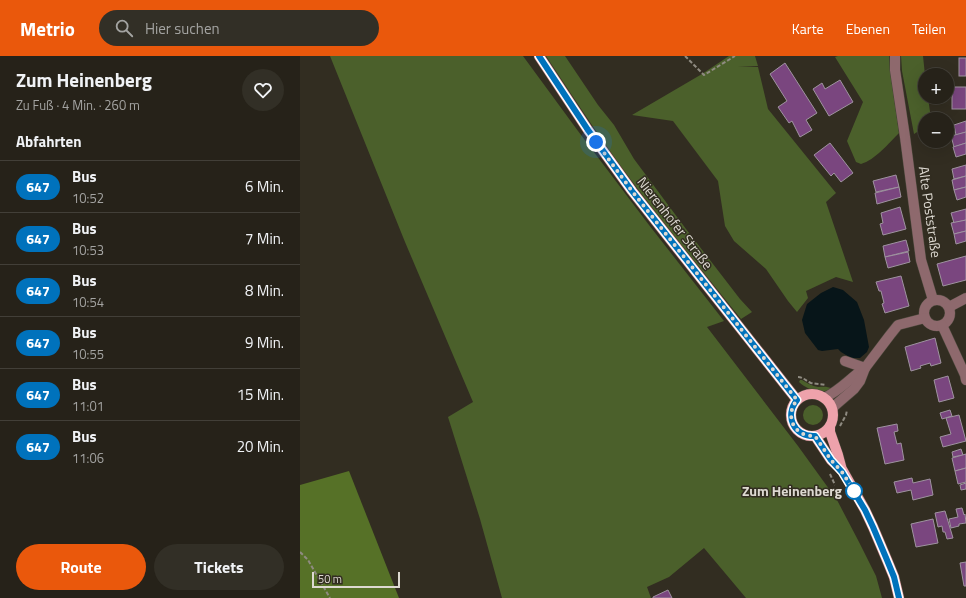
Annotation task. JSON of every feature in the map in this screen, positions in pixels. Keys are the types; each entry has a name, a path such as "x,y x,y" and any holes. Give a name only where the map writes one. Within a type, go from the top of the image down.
{"main road":[{"name":"Nierenhofer Straße","path":"539,56 588,130 632,191 797,400"},
{"path":"830,426 825,432 815,436 803,434 794,426 791,413 793,406 797,400 809,394 817,394 829,402 832,408 833,416 830,432 842,472"},
{"path":"815,436 857,495 873,527 892,572 899,598"}],"street":[{"name":"Alte Poststraße","path":"895,56 895,70 921,260 933,300"},
{"path":"949,307 966,298"},
{"path":"933,300 944,301 949,307 950,315 946,323 942,325 934,326 924,318 924,309 929,302 933,300"},
{"path":"832,408 854,389 865,368 898,325 924,318"},
{"path":"942,325 966,380"},
{"path":"845,361 865,368"},
{"path":"824,398 841,388 865,368"}],"path":[{"path":"685,56 704,75 734,56"},
{"path":"300,552 308,560 330,598"}],"green space":[{"path":"330,56 523,56 649,225 724,321 707,327 798,446 837,500 876,576 882,598 746,598 704,548 669,577 647,587 651,598 502,598 480,519 448,417 473,402 405,242"},
{"path":"546,56 565,56 598,105 614,125 634,159 686,229 740,299 752,312 741,319 695,262 619,164"},
{"path":"729,56 755,56 758,66 738,67 758,67 768,109 836,193 826,202 853,282 836,277 806,291 808,298 797,312 766,269 734,241 725,226 718,181 673,121 632,115 702,74"},
{"path":"889,56 899,133 877,155 861,164 856,162 847,141 863,102 835,57"},
{"path":"901,56 923,56 924,68 918,68 918,104 929,104 930,112 918,112 918,131 914,134 902,71"},
{"path":"800,380 816,387 827,387 832,389 819,391 810,389 802,385 799,382"},
{"path":"813,405 820,408 823,415 820,422 813,425 806,422 803,415 806,408"},
{"path":"349,471 399,598 300,598 300,485"}],"shaded area":[{"path":"833,287 843,290 857,302 864,320 869,347 867,352 860,358 851,358 838,349 818,350 805,333 802,320 807,304 821,293"}],"building":[{"path":"959,58 966,58 966,76 959,76"},
{"path":"785,63 817,113 806,120 812,130 800,137 792,121 789,123 778,107 787,101 770,74"},
{"path":"840,80 853,102 829,116 813,89 822,83 825,89"},
{"path":"954,87 966,87 966,109 952,109 952,104 954,104"},
{"path":"966,121 966,132 956,135 954,125"},
{"path":"966,132 966,143 954,147 954,135"},
{"path":"830,143 853,173 841,182 834,173 831,176 814,155"},
{"path":"966,143 966,154 956,157 954,147"},
{"path":"966,165 966,176 954,179 952,169"},
{"path":"896,175 899,187 876,192 873,181"},
{"path":"966,176 966,187 954,190 952,180"},
{"path":"899,187 901,197 877,204 875,193"},
{"path":"966,187 966,197 957,200 954,190"},
{"path":"900,207 906,229 883,235 880,224 883,223 881,213"},
{"path":"966,209 966,220 954,223 951,213"},
{"path":"966,220 966,231 954,234 951,223"},
{"path":"966,231 966,241 956,244 954,234"},
{"path":"906,240 909,251 885,257 883,246"},
{"path":"908,252 910,262 888,268 885,257"},
{"path":"966,256 966,280 943,286 937,264"},
{"path":"901,276 909,306 885,313 882,304 884,303 881,291 879,291 876,282"},
{"path":"935,338 941,363 931,366 930,363 911,371 905,347"},
{"path":"948,376 954,398 939,402 934,380"},
{"path":"950,410 952,416 942,419 940,413"},
{"path":"959,415 966,441 943,447 940,437 951,434 946,418"},
{"path":"897,424 898,431 894,432 897,444 901,443 904,460 885,464 877,428"},
{"path":"961,449 963,455 953,457 952,452"},
{"path":"966,454 966,468 955,471 952,458"},
{"path":"966,468 966,482 958,484 955,471"},
{"path":"912,478 913,483 930,479 933,495 913,500 911,490 897,493 894,482"},
{"path":"966,483 966,489 961,490 960,485"},
{"path":"962,508 964,515 965,514 966,523 959,524 959,526 951,528 949,519 958,517 956,509"},
{"path":"945,511 953,538 947,539 945,532 943,532 942,526 938,527 935,513"},
{"path":"933,519 938,543 916,547 911,524"},
{"path":"966,562 966,586 964,586 960,563"},
{"path":"668,590 672,598 653,598 653,597"}],"bus line":[{"name":"647","path":"539,56 588,130 632,191 797,400 791,413 794,426 803,434 815,436 857,495 873,527 894,577 899,598"}],"place":[{"name":"Zum Heinenberg","path":"854,491"}],"route":[{"path":"596,142 632,191 797,400 791,413 796,429 806,436 815,436 857,495 854,491"}]}
